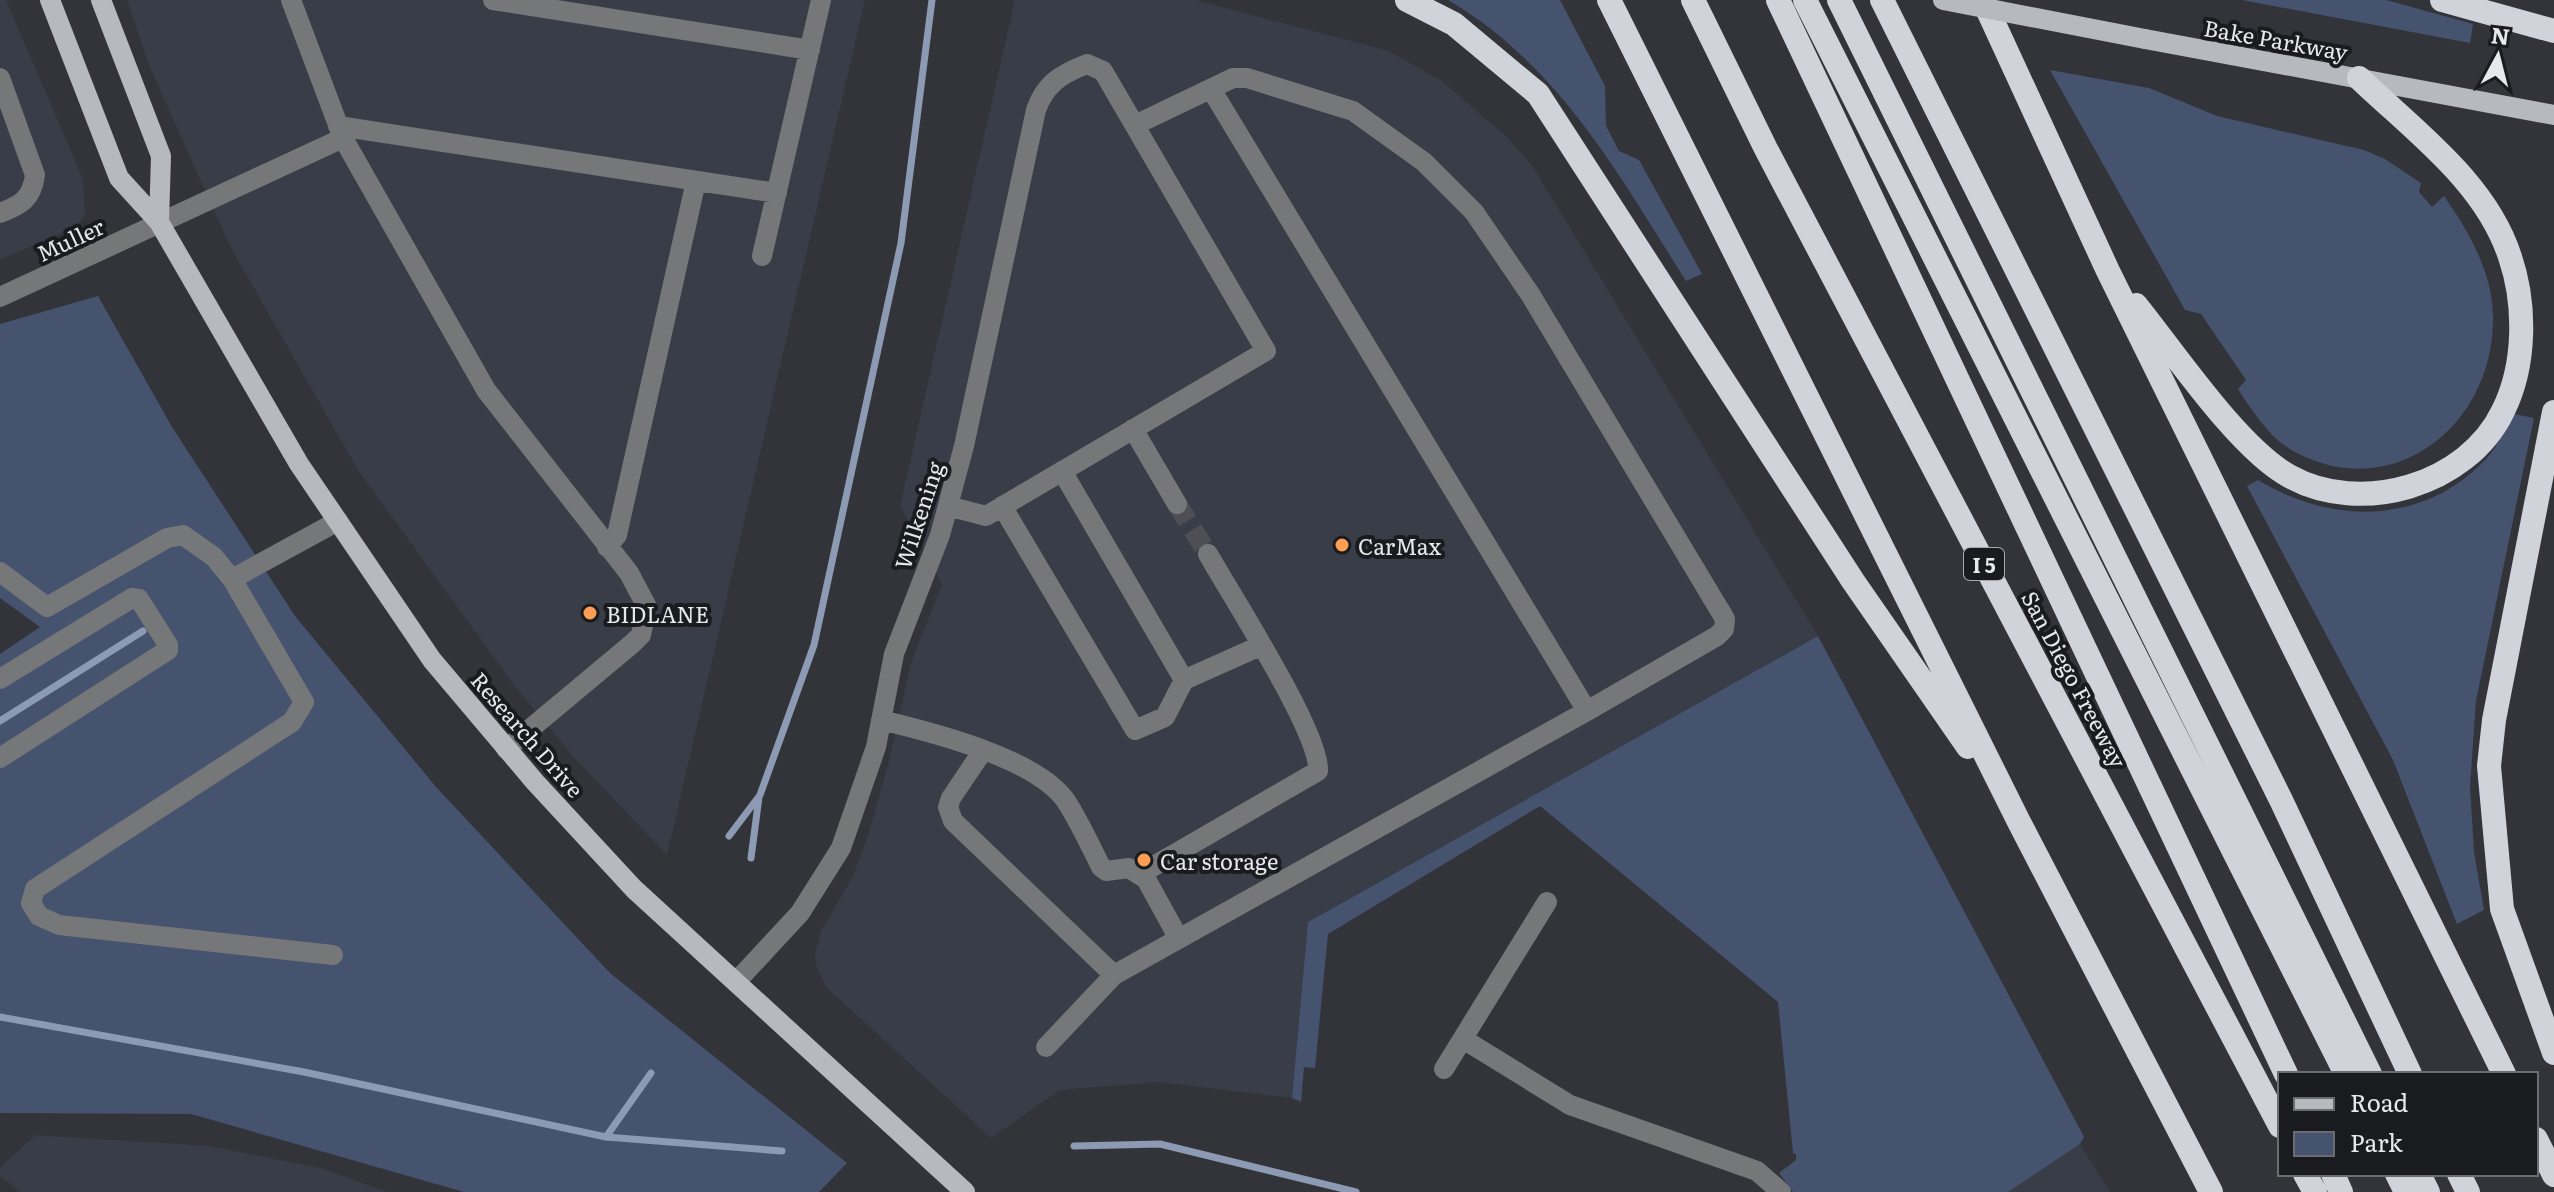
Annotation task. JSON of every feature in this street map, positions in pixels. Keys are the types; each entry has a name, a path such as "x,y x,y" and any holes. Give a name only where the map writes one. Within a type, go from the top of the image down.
{"highway":[{"path":"1407,0 1454,24 1538,94 1853,581 2019,822"},
{"path":"1609,0 2019,822 2211,1192"},
{"name":"San Diego Freeway","path":"1693,0 1781,177 2278,1122"},
{"path":"1778,0 2285,1072"},
{"path":"1805,0 2345,1072"},
{"path":"1839,0 2369,1072"},
{"path":"1882,0 2274,785 2409,1072"},
{"path":"1983,0 2108,271 2503,1072"},
{"path":"2442,0 2554,31"},
{"path":"2108,271 2246,441 2264,460 2289,477 2339,493 2370,495 2404,489 2431,479 2460,459 2486,437 2503,411 2514,379 2521,314 2510,255 2480,199 2359,78"},
{"path":"2554,412 2494,720 2489,766 2502,909 2554,1053"},
{"path":"2538,1143 2554,1175"}],"main road":[{"name":"Research Drive","path":"50,0 119,178 159,222 299,464 432,660 506,749 634,889 965,1192"},
{"path":"101,0 161,156 159,222"},
{"name":"Bake Parkway","path":"1943,0 2554,115"}],"lane":[{"path":"291,0 340,132 486,390 643,595 647,607 641,635 506,749"},
{"path":"493,0 810,50"},
{"path":"762,256 821,0"},
{"name":"Wilkening","path":"736,982 800,913 841,848 876,747 894,654 948,506 1043,89 1068,71 1087,64 1103,71 1135,125"},
{"path":"0,78 35,175 33,190 24,204 0,213"},
{"path":"948,506 986,516 1266,351 1135,125 1233,78 1247,78 1353,111 1424,162 1474,212 1530,294 1725,619 1724,629 1717,636 1114,975 1046,1047"},
{"path":"1211,89 1587,711"},
{"name":"Muller","path":"0,297 340,132"},
{"path":"340,132 777,193"},
{"path":"607,547 617,535 696,181"},
{"path":"1133,429 1177,504"},
{"path":"1062,471 1184,680"},
{"path":"1002,506 1135,730 1165,717 1184,680 1260,646"},
{"path":"232,579 338,521"},
{"path":"0,572 47,607 167,538 183,535 214,557 232,579 304,702 292,722 35,889 31,903 39,916 59,925 333,955"},
{"path":"1140,874 1318,771 1315,747 1302,716 1208,554"},
{"path":"0,679 132,598 139,599 168,645 168,650 0,758"},
{"path":"881,720 944,736 1048,782 1065,800 1106,871 1125,867 1140,874 1179,939"},
{"path":"982,752 951,798 948,807 953,821 1114,975"},
{"path":"1444,1069 1547,902"},
{"path":"1463,1039 1570,1105 1757,1171 1781,1192"}],"shaded area":[{"path":"0,0 6,0 83,179 85,216 75,227 0,260"},
{"path":"127,0 865,0 667,855 571,754 514,685 358,470 230,246 150,68"},
{"name":"CarMax","path":"1015,0 1195,0 1389,51 1442,81 1508,138 1533,167 1818,636 1308,922 1292,1098 1159,1082 1060,1090 991,1138 826,987 816,965 815,953 821,931 853,876 868,835 888,765 911,663 942,584 900,506"},
{"path":"35,1135 208,1146 321,1168 387,1192 20,1192 0,1176 0,1168"},
{"path":"2080,1144 2110,1192 2008,1192"}],"green space":[{"path":"1448,0 1560,0 1605,86 1606,126 1619,151 1639,160 1702,274 1686,281 1584,125 1523,56 1487,26"},
{"path":"2242,0 2386,0 2473,24 2470,43"},
{"path":"2050,70 2149,88 2217,116 2364,150 2385,159 2421,183 2419,192 2432,207 2444,196 2478,254 2489,285 2493,318 2489,356 2477,391 2457,421 2432,445 2402,461 2368,468 2332,466 2286,447 2263,424 2238,389 2246,380 2201,314 2185,310"},
{"path":"98,296 172,427 295,616 436,787 610,973 847,1163 819,1192 464,1192 191,1114 0,1113 0,654 40,627 0,598 0,324"},
{"path":"2514,414 2534,418 2476,701 2470,787 2474,852 2484,910 2457,924 2393,760 2247,486 2258,480 2313,504 2342,510 2372,512 2401,508 2429,499 2455,485 2480,465 2495,448"},
{"path":"1818,636 2084,1137 2080,1144 2008,1192 1793,1192 1779,1173 1796,1160 1796,1154 1793,1153 1778,1002 1540,806 1328,934 1315,1068 1304,1067 1301,1102 1292,1098 1308,922"}],"waterway":[{"path":"729,836 760,795 814,645 901,243 932,0"},
{"path":"0,721 143,631"},
{"path":"751,858 759,797"},
{"path":"0,1017 304,1072 606,1137 782,1151"},
{"path":"606,1137 651,1073"},
{"path":"1074,1146 1160,1144 1356,1192"}],"tunnel":[{"path":"1177,504 1208,554"}],"place":[{"name":"CarMax","path":"1342,545"},
{"name":"BIDLANE","path":"590,613"},
{"name":"Car storage","path":"1144,860"}]}
